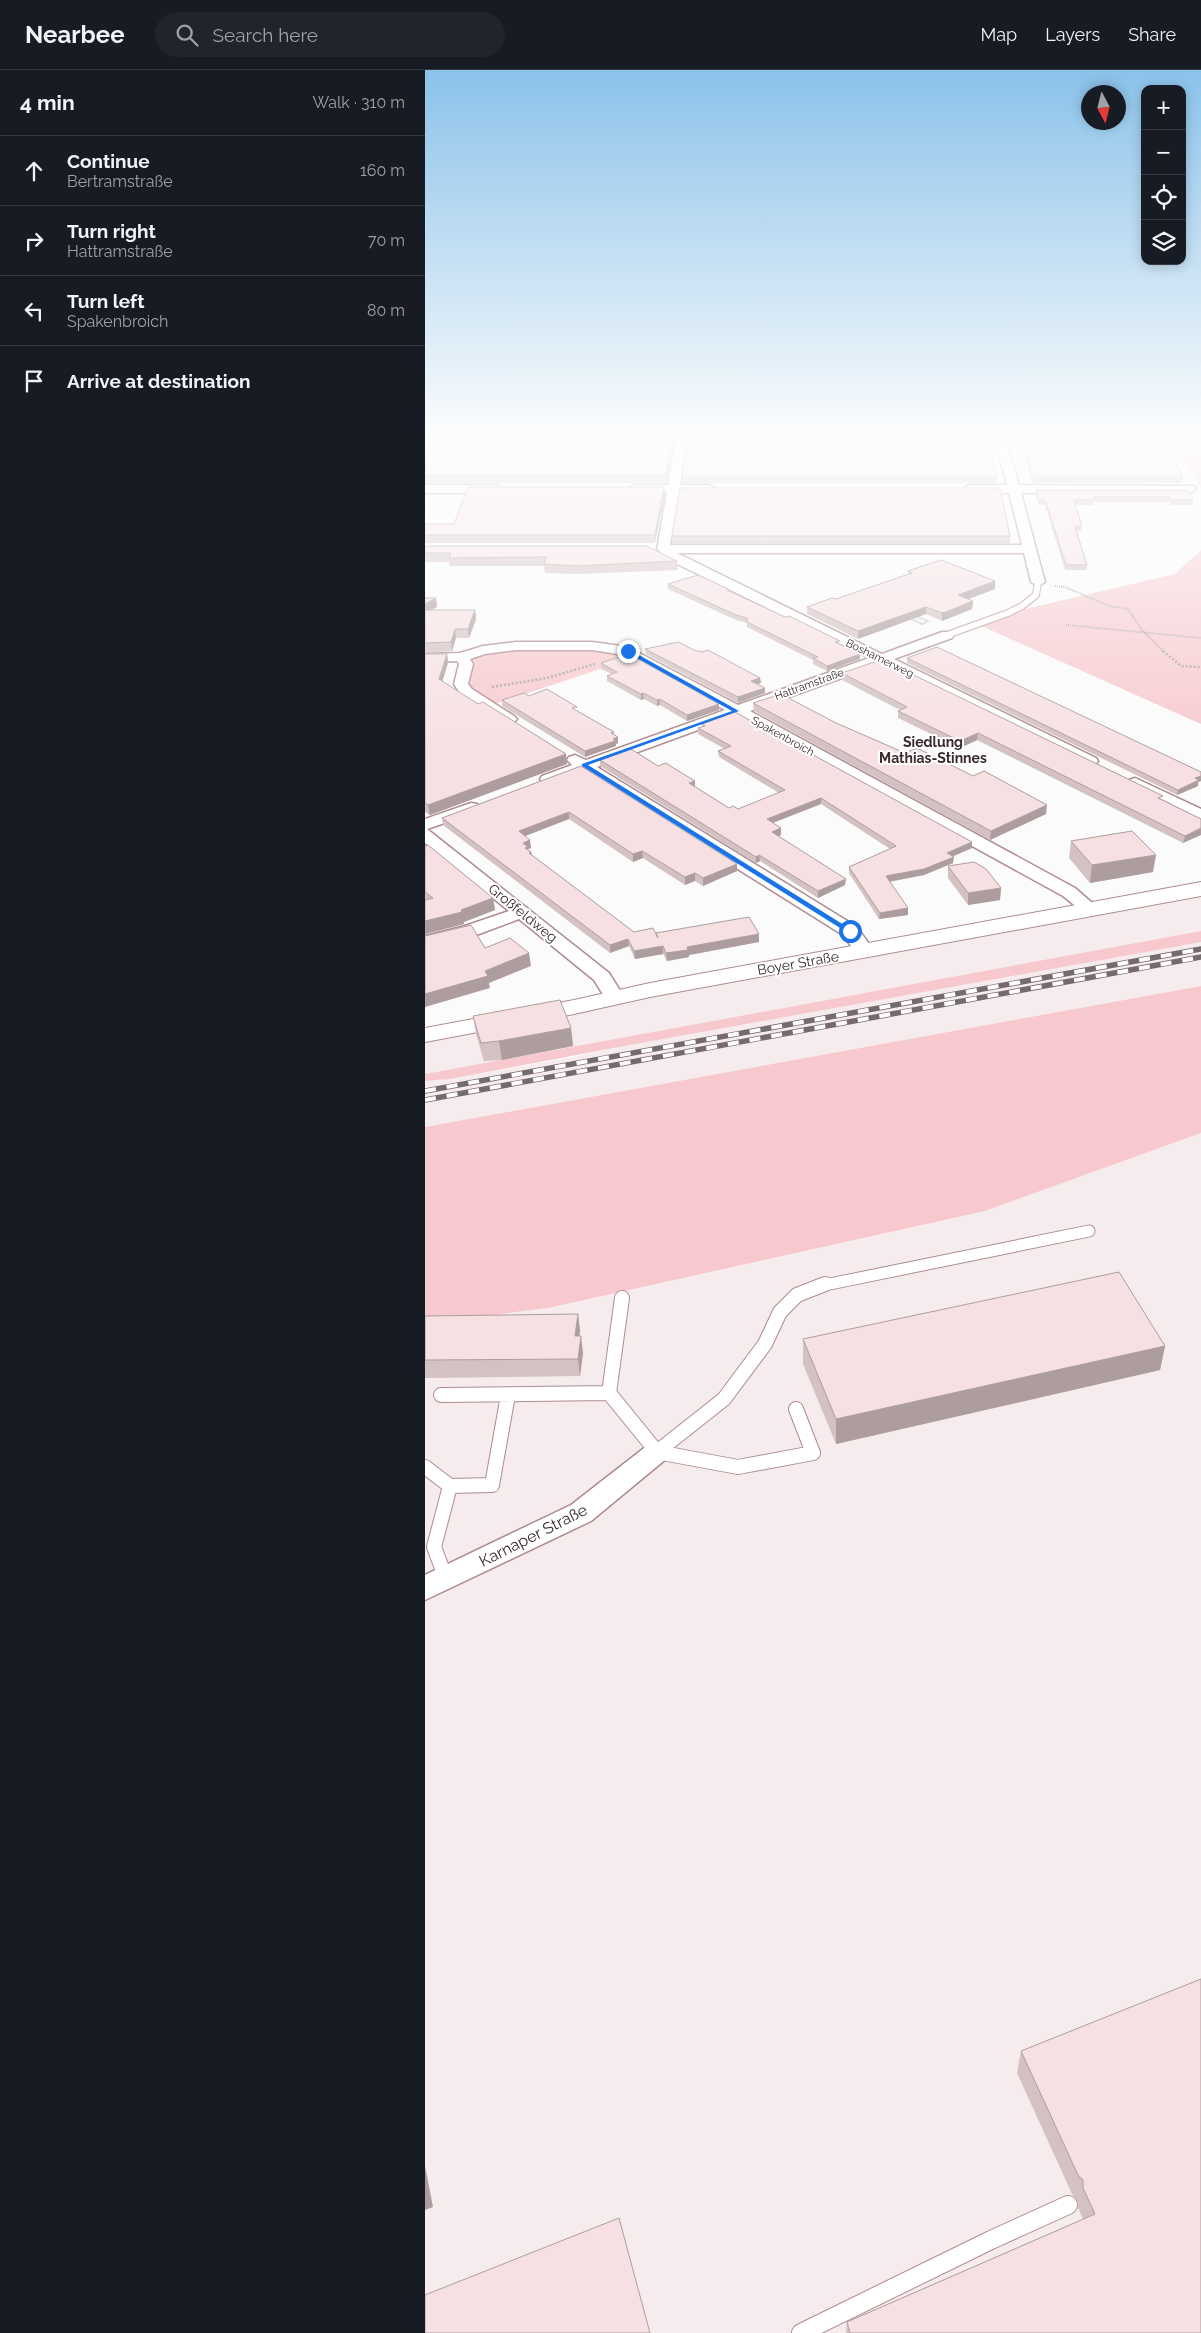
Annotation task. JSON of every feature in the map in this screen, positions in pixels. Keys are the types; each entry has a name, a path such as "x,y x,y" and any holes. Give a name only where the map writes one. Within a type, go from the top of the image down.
{"street":[{"path":"660,543 658,549 1031,549"},
{"path":"1029,543 1038,583"},
{"name":"Boshamerweg","path":"658,549 1103,767"},
{"name":"Hattramstraße","path":"537,783 947,635"},
{"name":"Spakenbroich","path":"425,658 461,658 499,646 592,646 628,651 1069,892 1090,909"},
{"path":"461,658 466,664 461,684 466,692 521,726"},
{"path":"560,750 850,931 865,950"},
{"path":"1121,776 1201,815"},
{"path":"425,825 481,804"},
{"name":"Großfeldweg","path":"425,834 601,977 615,997"},
{"name":"Boyer Straße","path":"425,1035 574,1007 615,997 1201,889"},
{"path":"425,942 472,930 522,912"},
{"name":"Karnaper Straße","path":"435,1583 581,1513 657,1452"}],"lane":[{"name":"Hattramstraße","path":"947,635 1022,606 1036,595 1038,583"},
{"path":"657,1452 724,1398 765,1344 780,1312 797,1295 822,1285 1089,1232"},
{"path":"623,1298 609,1394 657,1452 738,1467 813,1453 796,1409"},
{"path":"441,1394 609,1394"},
{"path":"425,1467 450,1486 492,1486 508,1394"},
{"path":"435,1583 434,1547 450,1486"},
{"path":"801,2333 1068,2205"}],"path":[{"path":"1038,583 1065,587 1109,606 1128,609 1129,613 1159,648 1178,665 1189,668 1201,667"},
{"path":"910,614 927,622 922,624 911,619 904,616 910,614"},
{"path":"1066,625 1201,638"},
{"path":"466,692 547,678 616,657 628,651"}],"shaded area":[{"path":"1201,550 1201,724 977,624 1008,613 1175,574"},
{"path":"592,646 639,656 489,706 466,692 461,657 483,650"},
{"path":"1201,890 1201,931 425,1074 425,1035"},
{"path":"1201,931 1201,942 450,1079 425,1081 425,1074"},
{"path":"1201,942 1201,986 425,1127 425,1081 450,1079 569,1058 619,1047"},
{"path":"1201,986 1201,1133 985,1211 548,1308 485,1316 425,1317 425,1127"},
{"path":"1201,1133 1201,2333 425,2333 425,1317 485,1316 548,1308 985,1211"}],"building":[{"path":"1059,543 1080,543 1087,565 1066,565"},
{"path":"425,546 647,546 677,561 577,566 544,564 546,557 449,558 451,553 425,553"},
{"path":"941,560 995,581 958,595 973,601 946,612 942,613 926,607 858,631 807,607 912,573 908,571"},
{"path":"698,575 785,617 789,616 840,641 835,642 860,654 827,666 813,658 818,657 747,622 747,618 736,615 668,584"},
{"path":"425,598 436,598 425,604"},
{"path":"425,610 475,610 468,629 455,629 451,642 425,643"},
{"path":"678,642 694,650 702,652 708,650 760,678 751,681 765,688 738,697 645,649"},
{"path":"937,647 1201,772 1201,776 1195,778 1199,780 1178,790 907,658"},
{"path":"425,654 447,654 439,679 478,704 483,702 566,754 428,805 425,803"},
{"path":"629,654 719,704 687,715 660,699 657,700 643,693 641,694 607,676 617,672 601,663"},
{"path":"877,661 885,664 889,663 1163,796 1158,798 1201,819 1201,828 1185,836 978,733 960,741 898,711 907,707 842,673"},
{"path":"547,689 577,707 572,708 614,732 611,733 618,737 613,739 615,741 585,751 502,700 524,693 529,696"},
{"path":"781,694 836,723 905,753 917,748 973,776 984,771 1047,805 991,831 753,703"},
{"path":"735,712 972,842 947,853 954,857 924,869 886,876 908,908 880,913 849,867 896,846 821,798 767,819 781,828 772,832 846,879 818,891 759,855 756,857 600,760 631,749 658,766 666,763 695,781 689,783 729,808 733,806 738,809 785,790 718,751 731,746 698,728 705,726 702,724"},
{"path":"581,766 737,864 703,878 695,873 685,877 642,851 633,854 569,812 519,831 530,840 523,843 528,847 525,848 531,852 529,853 634,932 653,928 658,938 656,933 749,917 759,934 687,947 688,950 666,953 663,946 634,951 628,939 610,945 442,818"},
{"path":"1132,831 1156,855 1092,865 1071,841"},
{"path":"428,845 493,898 461,910 462,912 425,921 425,900 433,898 425,892 425,846"},
{"path":"974,862 986,869 1001,888 968,893 948,866"},
{"path":"471,925 485,948 510,938 529,953 485,971 488,976 425,994 425,936"},
{"path":"560,1000 571,1028 481,1043 473,1016"},
{"path":"1119,1272 1165,1346 836,1419 803,1339"},
{"path":"578,1314 575,1336 581,1336 578,1359 425,1360 425,1316"},
{"path":"1201,1979 1201,2333 850,2333 847,2322 1095,2214 1083,2188 1083,2180 1078,2175 1021,2051"},
{"path":"619,2218 650,2333 425,2333 425,2295"}],"railway":[{"path":"425,1091 1201,949"},
{"path":"425,1100 1201,957"}],"district":[{"name":"Siedlung Mathias-Stinnes","path":"933,750"}],"route":[{"path":"628,651 737,711 584,765 850,931"}]}
